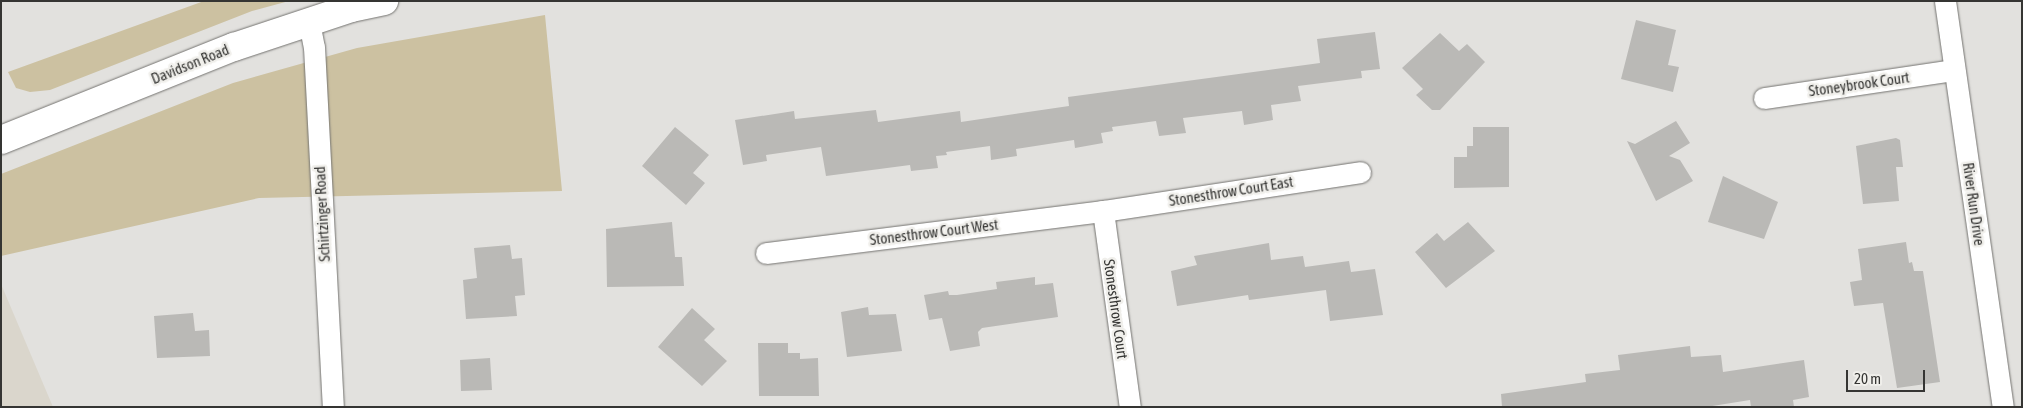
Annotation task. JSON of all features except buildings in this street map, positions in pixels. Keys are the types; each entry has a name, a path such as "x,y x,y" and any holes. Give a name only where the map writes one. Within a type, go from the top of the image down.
{"main road":[{"name":"Davidson Road","path":"2,136 234,47 309,22 384,1"}],"street":[{"name":"River Run Drive","path":"1946,1 1954,70 2003,407"},
{"name":"Schirtzinger Road","path":"309,22 314,47 333,407"},
{"name":"Stoneybrook Court","path":"1764,98 1954,70"},
{"name":"Stonesthrow Court East","path":"1103,211 1360,172"},
{"name":"Stonesthrow Court West","path":"766,253 1103,211"},
{"name":"Stonesthrow Court","path":"1103,211 1130,407"}],"shaded area":[{"path":"204,1 289,1 252,11 50,90 30,92 16,88 8,72"},
{"path":"545,15 562,191 259,198 1,256 1,174 233,83 357,48"},
{"path":"1,284 53,407 1,407"}]}
